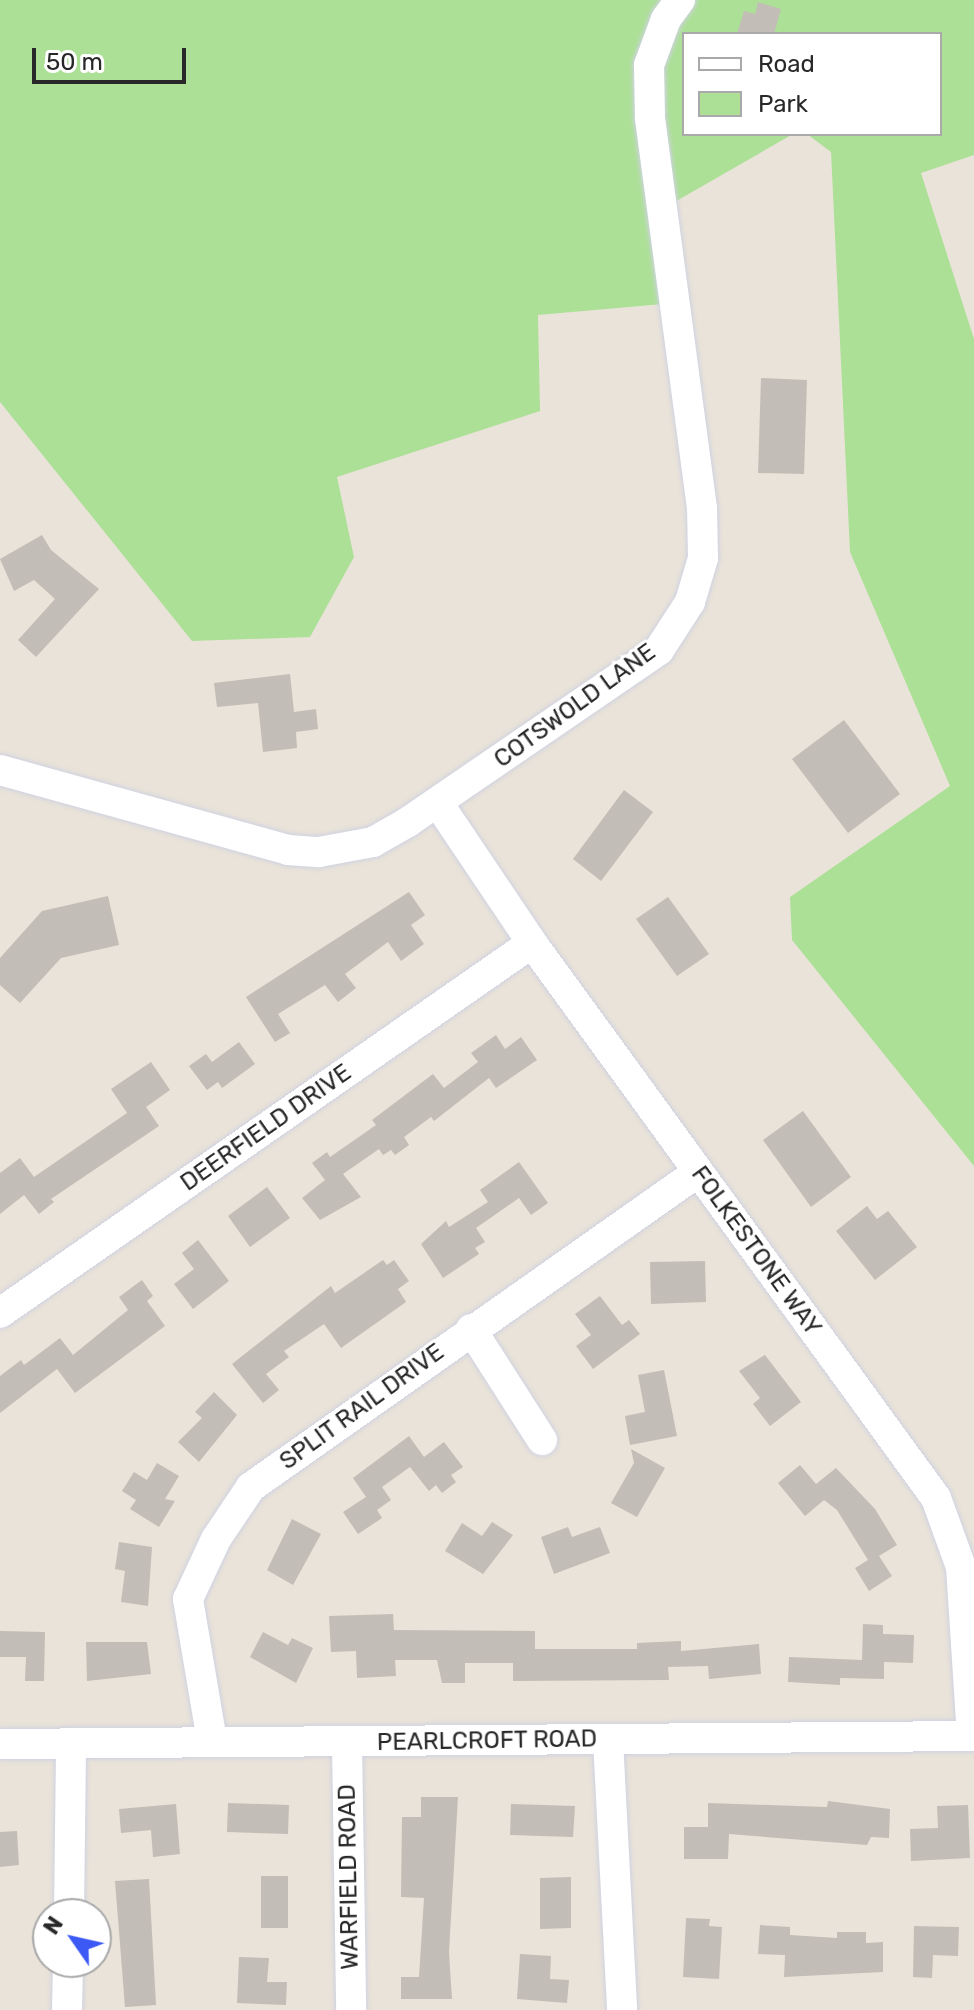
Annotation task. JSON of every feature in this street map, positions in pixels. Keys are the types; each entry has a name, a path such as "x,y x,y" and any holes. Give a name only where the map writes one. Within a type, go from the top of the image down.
{"street":[{"name":"COTSWOLD LANE","path":"0,770 288,850 319,852 373,842 438,803 659,650 690,602 703,558 702,508 650,117 649,65 666,19 680,0"},
{"name":"FOLKESTONE WAY","path":"438,803 532,943 936,1498 951,1529 961,1567 973,1736"},
{"name":"DEERFIELD DRIVE","path":"0,1313 532,943"},
{"name":"SPLIT RAIL DRIVE","path":"212,1741 188,1599 216,1539 251,1487 471,1329 698,1172"},
{"path":"471,1329 542,1440"},
{"name":"PEARLCROFT ROAD","path":"0,1744 973,1736"},
{"path":"608,1740 622,2010"},
{"name":"WARFIELD ROAD","path":"347,1743 351,2010"},
{"path":"69,1898 71,1745"},
{"path":"67,2010 68,1978"}],"green space":[{"path":"0,0 974,0 974,155 921,173 974,339 974,1166 792,940 790,897 950,786 850,552 831,152 810,136 942,136 942,32 682,32 682,136 790,136 652,215 663,304 538,315 540,411 337,477 354,557 310,637 192,641 0,402"}],"building":[{"path":"758,2 781,9 775,32 738,32 744,11 755,14"},
{"path":"761,378 807,380 804,474 758,473"},
{"path":"42,535 51,550 99,589 36,657 18,640 55,599 34,580 14,591 0,559"},
{"path":"290,674 294,712 316,709 318,729 296,732 297,748 263,752 258,703 217,707 214,683"},
{"path":"844,720 900,794 848,833 792,759"},
{"path":"624,790 653,812 601,881 573,859"},
{"path":"409,892 425,915 411,925 424,944 401,961 388,942 345,974 356,988 338,1002 325,985 278,1014 290,1033 275,1042 246,997"},
{"path":"108,896 119,945 61,958 20,1003 0,985 0,958 42,911"},
{"path":"668,897 709,954 677,976 636,919"},
{"path":"496,1035 505,1049 521,1037 537,1060 496,1088 489,1078 434,1121 431,1117 404,1137 409,1145 395,1155 391,1150 383,1155 379,1149 343,1174 361,1197 320,1220 302,1198 325,1180 312,1163 327,1152 330,1157 376,1125 372,1120 433,1074 444,1088 478,1062 471,1053"},
{"path":"239,1042 255,1064 222,1088 218,1082 207,1090 189,1066 206,1054 212,1062"},
{"path":"151,1062 170,1090 146,1107 159,1126 51,1199 54,1202 39,1214 24,1195 0,1214 0,1173 20,1158 34,1177 127,1113 111,1089"},
{"path":"803,1111 851,1177 811,1207 763,1140"},
{"path":"519,1162 548,1203 531,1215 519,1198 476,1228 485,1242 475,1248 479,1254 443,1278 421,1244 446,1221 449,1227 488,1202 480,1190"},
{"path":"267,1187 290,1218 250,1247 228,1216"},
{"path":"867,1206 877,1219 888,1211 917,1247 875,1280 836,1231"},
{"path":"198,1240 229,1281 193,1309 174,1284 194,1269 182,1253"},
{"path":"383,1260 387,1265 394,1260 409,1281 398,1289 406,1302 341,1348 324,1324 284,1351 289,1357 266,1374 279,1390 263,1403 232,1364 331,1286 335,1293"},
{"path":"705,1261 706,1302 651,1304 650,1262"},
{"path":"142,1280 153,1296 147,1301 165,1326 75,1393 57,1369 0,1413 0,1376 21,1360 24,1365 60,1338 73,1355 128,1310 119,1297"},
{"path":"600,1296 622,1325 629,1320 640,1334 593,1369 576,1346 591,1335 575,1314"},
{"path":"765,1355 801,1402 770,1426 753,1404 760,1398 739,1371"},
{"path":"664,1370 677,1436 630,1445 625,1416 645,1412 638,1375"},
{"path":"214,1392 237,1415 199,1462 178,1442 202,1418 195,1412"},
{"path":"409,1436 424,1457 444,1442 463,1467 451,1475 456,1482 442,1493 436,1485 429,1491 410,1467 382,1487 391,1500 377,1510 382,1518 358,1534 343,1512 366,1497 353,1478"},
{"path":"631,1449 665,1468 637,1517 611,1503 634,1463"},
{"path":"157,1463 179,1476 165,1499 175,1501 159,1527 130,1509 136,1500 122,1491 134,1472 147,1480"},
{"path":"800,1465 816,1484 836,1468 875,1509 897,1545 879,1556 892,1576 869,1591 855,1568 868,1560 837,1510 824,1500 805,1516 778,1483"},
{"path":"292,1519 321,1534 293,1585 267,1570"},
{"path":"492,1522 513,1535 483,1574 445,1551 462,1523 482,1536"},
{"path":"568,1527 572,1537 600,1527 610,1553 554,1574 541,1537"},
{"path":"119,1542 152,1547 148,1606 121,1602 125,1571 115,1569"},
{"path":"393,1614 394,1630 535,1631 535,1649 637,1649 637,1643 681,1641 681,1651 759,1644 761,1674 709,1679 708,1666 668,1667 669,1680 513,1681 513,1663 465,1663 465,1683 442,1683 437,1660 395,1660 396,1676 357,1678 356,1651 331,1652 329,1616"},
{"path":"863,1624 883,1625 883,1634 914,1635 913,1663 884,1662 884,1679 840,1678 840,1685 788,1682 789,1657 862,1660"},
{"path":"0,1631 45,1632 44,1681 25,1681 26,1657 0,1657"},
{"path":"263,1632 288,1645 292,1638 313,1648 296,1683 250,1657"},
{"path":"86,1642 147,1642 151,1674 87,1681"},
{"path":"421,1797 458,1797 449,1952 452,1999 401,1999 401,1977 419,1977 424,1898 401,1897 402,1817 421,1817"},
{"path":"828,1801 890,1809 889,1838 871,1837 867,1845 729,1834 728,1859 684,1859 684,1827 708,1827 708,1803 827,1807"},
{"path":"228,1803 289,1805 288,1834 227,1832"},
{"path":"176,1804 180,1854 153,1857 151,1830 121,1833 119,1809"},
{"path":"511,1804 575,1806 573,1837 510,1835"},
{"path":"968,1805 970,1858 911,1861 910,1829 938,1828 937,1806"},
{"path":"17,1831 19,1865 0,1867 0,1832"},
{"path":"261,1876 288,1876 288,1928 261,1928"},
{"path":"571,1877 571,1928 540,1929 540,1878"},
{"path":"149,1879 156,2005 125,2007 115,1881"},
{"path":"686,1918 710,1919 709,1926 722,1927 719,1979 683,1977"},
{"path":"760,1925 790,1927 790,1935 837,1938 837,1932 866,1932 866,1943 883,1942 883,1972 784,1977 785,1955 758,1954"},
{"path":"914,1926 959,1927 958,1956 933,1955 932,1978 913,1977"},
{"path":"520,1954 551,1956 550,1979 569,1980 567,2003 517,1999"},
{"path":"239,1957 269,1958 267,1982 287,1982 286,2005 237,2003"}]}
